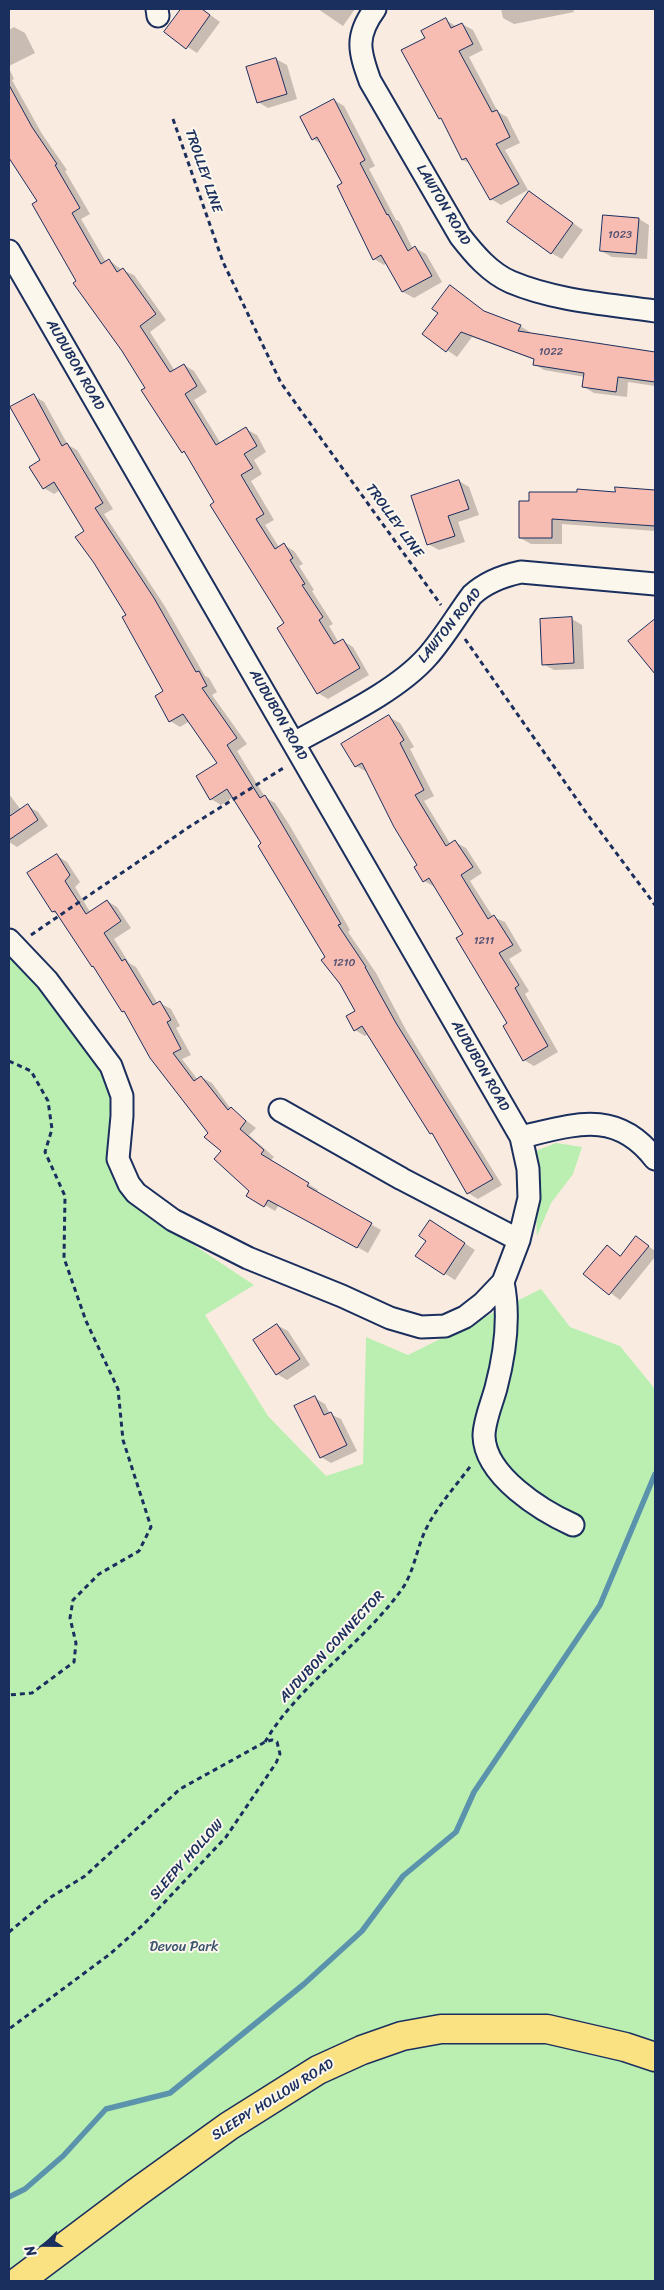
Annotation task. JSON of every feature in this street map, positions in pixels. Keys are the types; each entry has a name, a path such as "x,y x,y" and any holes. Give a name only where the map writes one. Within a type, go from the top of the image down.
{"main road":[{"name":"SLEEPY HOLLOW ROAD","path":"19,2281 228,2126 318,2070 362,2050 402,2036 441,2028 547,2029 625,2047 655,2057"}],"street":[{"name":"LAWTON ROAD","path":"375,9 363,28 360,44 361,58 370,81 460,236 474,255 487,267 510,282 555,295 655,312"},
{"name":"AUDUBON ROAD","path":"9,251 521,1137 528,1169 529,1198 519,1240 503,1282 465,1317 445,1326 421,1327 390,1318 342,1296 248,1258 173,1220 136,1193 128,1184 118,1159 122,1096 110,1066 47,980 12,943"},
{"name":"LAWTON ROAD","path":"298,750 411,673 427,657 472,594 481,586 504,575 521,572 655,584"},
{"path":"280,1110 402,1179 519,1240"},
{"path":"521,1137 580,1123 602,1125 642,1142 655,1159"},
{"path":"503,1282 506,1297 506,1323 500,1375 484,1436 494,1462 505,1478 526,1498 553,1516 573,1525"}],"path":[{"name":"TROLLEY LINE","path":"173,119 223,262 281,383 453,621 584,811 655,905"},
{"path":"12,943 173,838 298,750"},
{"path":"9,1061 31,1071 48,1101 52,1129 45,1152 65,1196 64,1258 86,1321 118,1389 123,1440 151,1527 139,1552 99,1574 73,1600 70,1618 76,1643 74,1662 32,1693 9,1695"},
{"name":"AUDUBON CONNECTOR","path":"265,1742 279,1720 378,1618 403,1587 425,1531 438,1506 476,1460 484,1436"},
{"name":"SLEEPY HOLLOW","path":"9,2029 110,1954 144,1924 226,1837 280,1754 277,1742 272,1740 265,1742"},
{"path":"9,1932 51,1897 85,1876 180,1789 265,1742"}],"green space":[{"name":"Devou Park","path":"9,940 111,1066 118,1159 132,1204 254,1285 205,1315 268,1416 326,1476 363,1464 366,1337 408,1355 541,1289 570,1327 620,1346 655,1389 655,2281 9,2281"},
{"path":"556,1143 582,1147 573,1174 551,1203 537,1236 533,1152"}],"building":[{"path":"181,9 202,9 210,15 186,49 164,32"},
{"path":"446,18 451,28 462,23 473,44 459,51 492,112 497,110 510,137 496,144 519,184 490,200 466,158 462,160 441,118 439,119 401,50 425,38 421,31"},
{"path":"276,58 287,94 257,103 246,67"},
{"path":"9,85 32,127 57,164 55,165 80,208 72,213 101,264 109,259 117,272 123,268 156,314 140,326 170,372 184,364 197,386 185,394 216,445 246,427 257,446 244,454 253,468 241,475 264,514 256,519 275,549 284,543 293,558 290,560 305,584 302,585 323,617 319,620 334,644 343,639 360,668 317,694 277,628 284,623 210,505 214,502 184,451 182,453 141,390 145,388 122,351 73,283 76,281 32,204 37,201 9,158"},
{"path":"334,99 365,160 360,163 387,215 408,251 415,246 432,276 402,292 381,255 373,260 337,186 342,183 317,137 312,140 300,117"},
{"path":"529,191 573,223 551,254 507,222"},
{"path":"603,215 639,218 636,254 600,251"},
{"path":"450,285 484,311 521,325 518,331 655,352 655,382 618,377 616,392 582,387 584,373 533,365 534,359 461,332 446,352 422,334 438,313 432,309"},
{"path":"34,394 62,446 67,443 103,503 95,508 154,598 196,672 199,671 207,686 202,688 237,738 227,745 260,798 265,795 341,924 338,925 366,967 396,1023 493,1179 467,1194 432,1133 430,1134 362,1026 354,1031 346,1016 355,1011 340,984 321,960 325,957 258,846 261,843 227,789 210,800 196,776 217,763 183,714 169,722 155,696 163,691 122,617 126,615 94,563 75,537 84,531 54,482 43,489 29,467 40,460 10,407"},
{"path":"459,480 469,509 448,516 455,536 427,545 411,496"},
{"path":"615,487 655,490 655,526 552,519 552,538 519,538 519,501 529,501 529,492 577,492 577,489 615,492"},
{"path":"572,617 574,663 542,665 540,619"},
{"path":"655,619 655,674 628,641"},
{"path":"389,715 404,740 400,743 424,790 415,795 446,846 455,840 473,867 461,875 488,919 494,915 513,945 499,953 519,985 515,988 548,1046 523,1061 503,1026 507,1023 456,938 463,934 429,878 423,882 414,867 417,865 394,827 362,763 355,767 341,744"},
{"path":"28,804 38,820 9,840 9,817"},
{"path":"57,854 70,875 65,881 86,914 107,900 121,921 104,933 122,961 125,959 153,1005 160,1001 171,1020 167,1022 181,1049 173,1053 194,1081 201,1076 228,1110 231,1107 246,1121 240,1129 264,1150 261,1154 309,1183 307,1186 372,1223 357,1248 268,1200 264,1207 246,1196 249,1191 214,1159 221,1151 204,1137 208,1133 150,1058 124,1011 122,1012 93,966 55,911 52,912 27,873"},
{"path":"430,1220 465,1243 444,1275 415,1256 426,1241 419,1236"},
{"path":"636,1236 649,1246 609,1295 583,1274 607,1245 620,1256"},
{"path":"277,1324 300,1359 276,1375 253,1340"},
{"path":"315,1396 324,1415 331,1412 347,1445 320,1458 294,1406"}],"waterway":[{"path":"9,2197 25,2189 63,2156 106,2109 170,2093 304,1984 362,1931 403,1876 456,1832 474,1792 600,1605 655,1474"}]}
